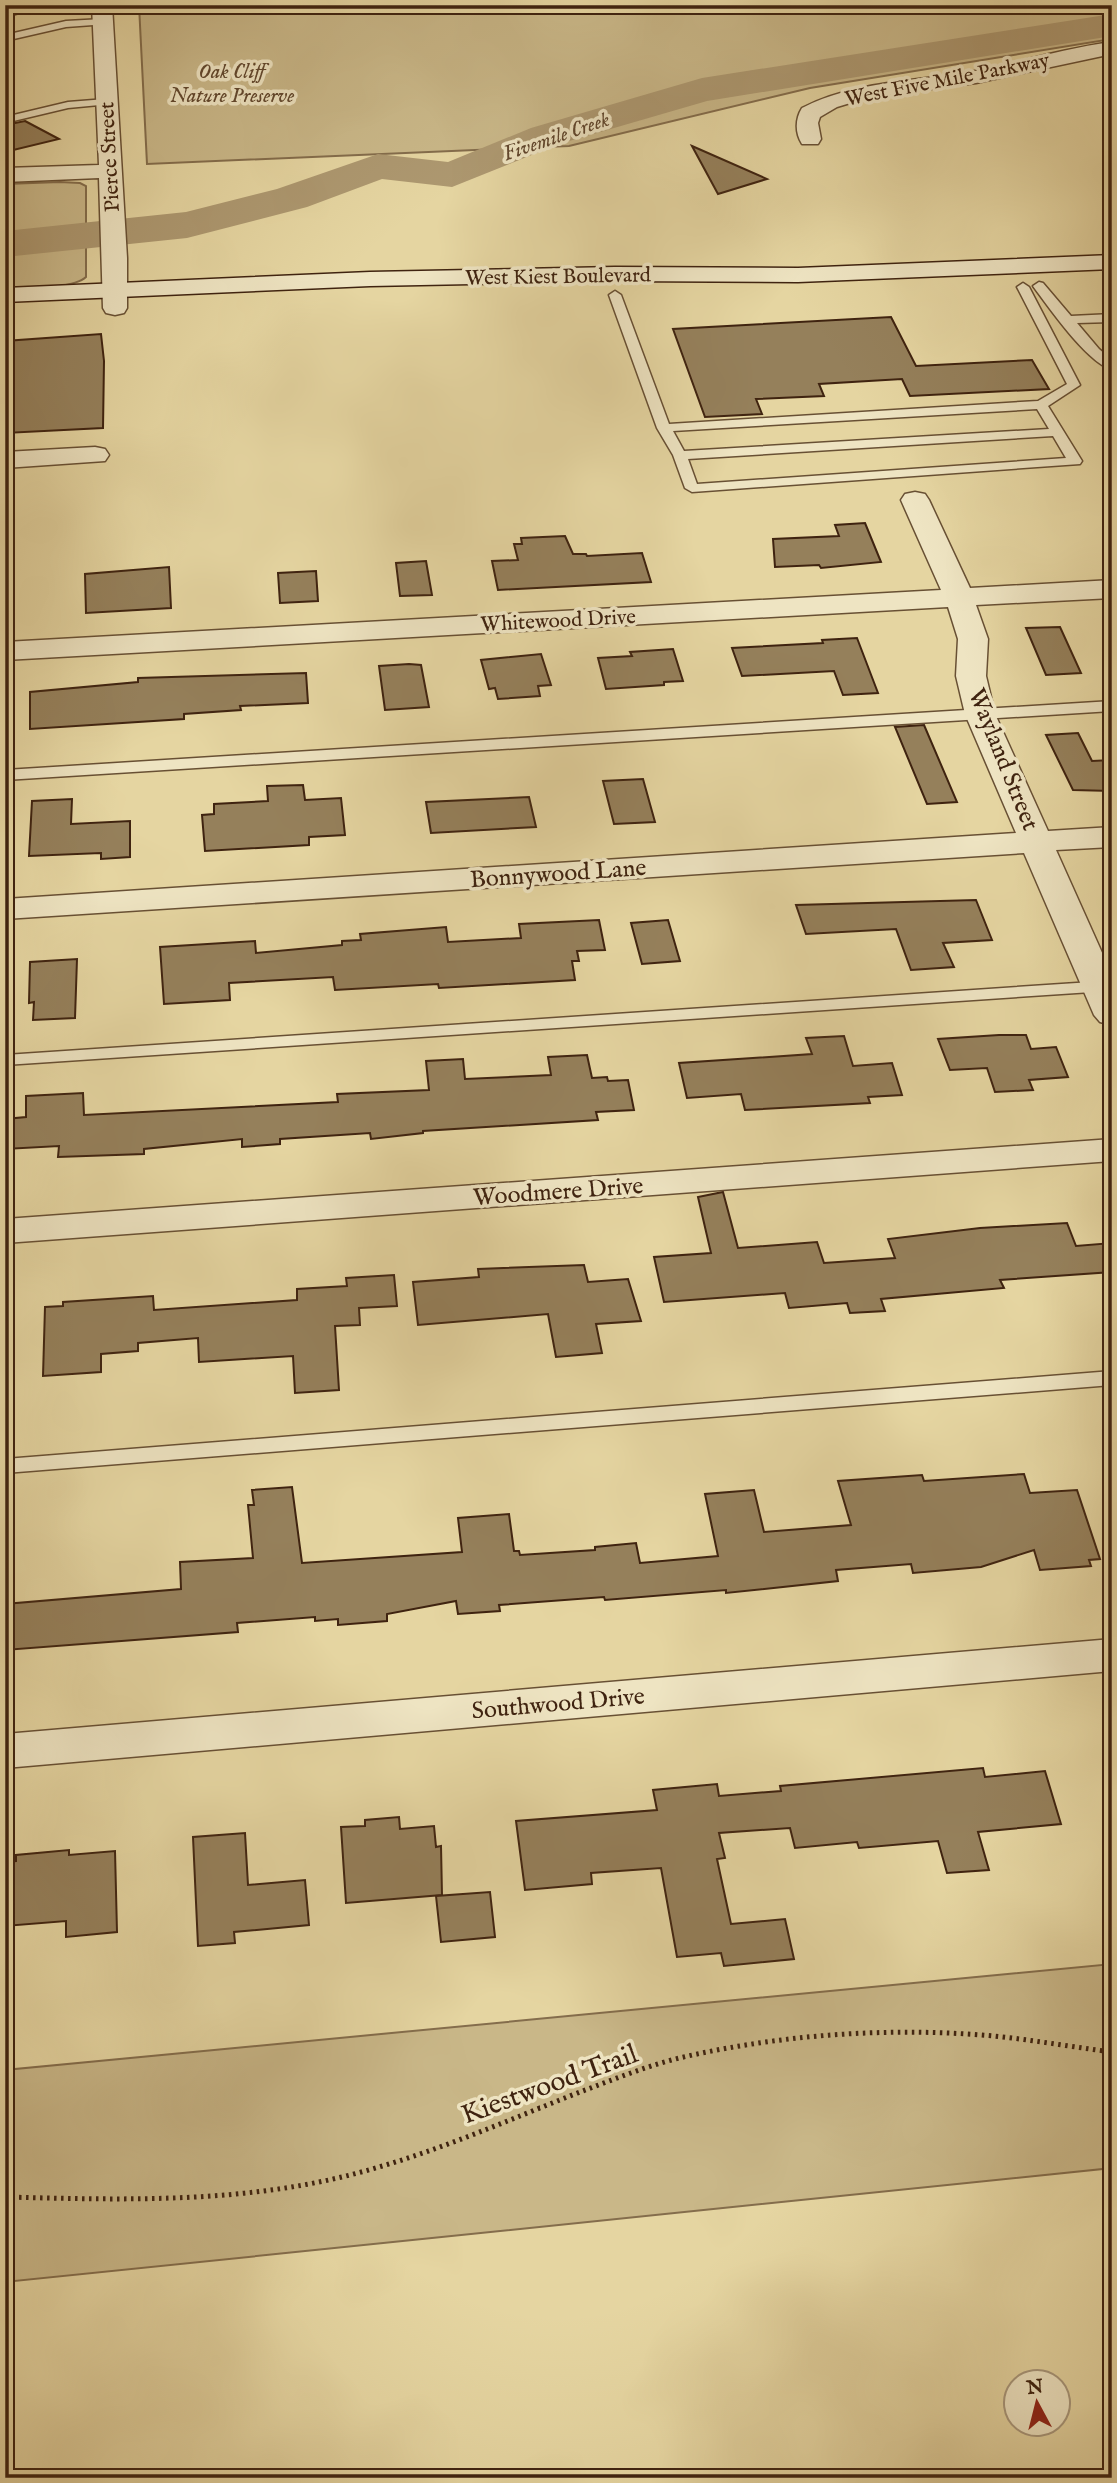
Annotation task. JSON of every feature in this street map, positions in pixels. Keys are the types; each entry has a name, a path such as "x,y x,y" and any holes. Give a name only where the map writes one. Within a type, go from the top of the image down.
{"street":[{"name":"Pierce Street","path":"102,14 116,258 115,299"},
{"name":"West Five Mile Parkway","path":"810,139 807,123 810,113 843,96 874,89 973,78 1112,48"},
{"path":"5,175 109,171"},
{"name":"West Kiest Boulevard","path":"1026,280 1112,262"},
{"name":"West Kiest Boulevard","path":"5,295 115,299 365,298 615,284 798,293 1026,280 1112,282"},
{"name":"West Kiest Boulevard","path":"5,314 115,299"},
{"path":"5,460 95,456"},
{"name":"Wayland Street","path":"915,500 958,597 973,639 971,676 981,714 1037,842 1105,986 1112,1015"},
{"name":"Whitewood Drive","path":"5,651 1112,589"},
{"name":"Bonnywood Lane","path":"5,909 1112,837"},
{"name":"Woodmere Drive","path":"5,1231 1112,1150"},
{"name":"Southwood Drive","path":"5,1751 1112,1655"}],"lane":[{"path":"5,14 42,5"},
{"path":"5,38 102,14"},
{"path":"5,120 68,105 106,102"},
{"path":"1026,280 1067,320 1094,352 1112,366"},
{"path":"664,428 1041,405 1074,385 1026,280"},
{"path":"615,284 664,428 680,455 692,488 1075,461 1041,405"},
{"path":"1067,320 1112,318"},
{"path":"680,455 1056,432"},
{"path":"5,775 1112,706"},
{"path":"5,1060 1105,986"},
{"path":"5,1466 1112,1378"}],"path":[{"name":"Kiestwood Trail","path":"5,2197 144,2200 236,2195 325,2182 410,2160 548,2103 685,2057 775,2041 869,2034 991,2036 1112,2052"}],"green space":[{"name":"Oak Cliff Nature Preserve","path":"139,5 1112,5 1112,39 810,88 569,146 147,164"},
{"path":"60,182 86,186 86,277 59,286 5,288 5,184"},
{"path":"1112,1964 1112,2168 5,2282 5,2070"}],"building":[{"path":"25,121 59,139 5,152 5,125"},
{"path":"692,146 767,179 718,194"},
{"path":"891,317 916,366 1032,360 1049,389 910,396 902,379 819,384 824,396 756,399 762,414 705,417 673,329"},
{"path":"101,334 104,361 103,428 5,433 5,341"},
{"path":"865,523 881,562 821,568 819,565 775,567 773,539 839,536 835,525"},
{"path":"565,536 573,554 587,556 642,553 651,582 498,590 492,561 518,560 514,544 522,544 521,538"},
{"path":"426,561 432,595 400,596 396,563"},
{"path":"169,567 171,608 86,613 85,574"},
{"path":"316,571 318,601 280,603 278,573"},
{"path":"1060,627 1081,673 1046,675 1026,628"},
{"path":"857,638 878,693 843,695 834,671 742,676 732,648 823,643 822,640"},
{"path":"673,649 683,681 606,689 598,658 632,656 630,652"},
{"path":"541,654 551,685 538,686 540,696 498,699 495,688 489,689 481,660"},
{"path":"421,665 429,707 385,710 379,666"},
{"path":"306,673 308,703 240,706 241,710 184,714 184,719 30,729 30,692 138,682 138,678"},
{"path":"924,725 957,802 927,804 895,727"},
{"path":"1078,733 1092,761 1112,760 1112,791 1073,790 1046,735"},
{"path":"643,779 655,822 614,824 603,781"},
{"path":"303,785 305,800 341,798 345,835 309,837 309,845 205,851 202,815 214,814 214,804 268,801 267,786"},
{"path":"529,797 536,827 431,833 426,802"},
{"path":"72,799 71,824 130,821 130,857 101,859 101,853 29,856 32,801"},
{"path":"976,900 992,940 943,943 954,967 911,970 896,929 806,934 796,905"},
{"path":"599,920 605,950 577,951 579,961 572,961 575,980 439,988 438,984 335,990 333,977 229,983 230,1000 164,1004 160,947 255,941 256,953 342,945 342,941 361,940 360,934 446,927 448,942 521,938 519,924"},
{"path":"668,920 680,961 642,964 631,923"},
{"path":"77,959 75,1018 33,1020 34,1002 29,1003 30,962"},
{"path":"1026,1035 1031,1049 1056,1047 1068,1077 1029,1080 1033,1090 995,1092 987,1068 950,1070 938,1039"},
{"path":"844,1036 853,1066 892,1063 902,1095 868,1097 870,1103 745,1110 741,1094 687,1098 679,1063 812,1054 806,1038"},
{"path":"587,1055 592,1078 607,1077 608,1081 628,1080 634,1110 596,1112 598,1120 423,1131 371,1139 370,1133 280,1139 280,1144 242,1147 242,1139 144,1149 144,1154 58,1157 59,1146 5,1149 5,1119 26,1117 26,1096 83,1093 84,1115 338,1102 337,1094 429,1090 426,1061 463,1059 465,1079 551,1075 548,1057"},
{"path":"723,1192 738,1248 817,1242 824,1263 895,1258 888,1239 980,1228 1067,1223 1076,1246 1112,1243 1112,1272 1000,1280 1004,1288 881,1299 885,1311 850,1313 847,1303 789,1308 785,1293 664,1302 654,1257 711,1253 698,1197"},
{"path":"584,1265 588,1282 628,1279 641,1321 596,1324 602,1353 556,1357 548,1314 418,1325 413,1282 479,1277 478,1269"},
{"path":"394,1275 397,1306 359,1308 360,1325 335,1326 339,1390 295,1393 293,1356 199,1362 198,1338 138,1343 138,1351 101,1354 101,1372 43,1376 45,1307 63,1306 63,1302 153,1296 154,1310 297,1300 297,1289 347,1286 346,1278"},
{"path":"1024,1474 1030,1493 1077,1490 1100,1559 1089,1560 1091,1566 1040,1570 1034,1550 981,1567 913,1573 911,1564 836,1570 838,1581 726,1593 726,1590 499,1605 500,1611 458,1614 456,1601 387,1614 387,1621 338,1625 338,1619 315,1621 315,1617 237,1623 238,1632 5,1650 5,1604 181,1589 180,1562 253,1558 248,1505 254,1505 252,1490 292,1487 302,1563 462,1552 458,1518 509,1514 514,1551 519,1551 520,1555 595,1550 595,1547 636,1543 640,1563 718,1556 705,1494 754,1490 764,1532 851,1525 838,1481 922,1475 924,1481"},
{"path":"983,1768 985,1777 1045,1771 1061,1824 978,1832 989,1870 947,1873 938,1841 859,1848 857,1842 795,1848 790,1828 719,1833 725,1858 717,1859 731,1924 785,1919 794,1959 724,1966 721,1953 677,1957 661,1868 591,1873 592,1884 525,1890 516,1821 657,1810 653,1790 717,1784 719,1796 781,1791 780,1786"},
{"path":"399,1817 400,1829 434,1826 436,1847 441,1846 442,1895 346,1903 341,1827 365,1826 365,1820"},
{"path":"245,1833 248,1885 305,1880 309,1925 234,1932 235,1943 198,1946 193,1837"},
{"path":"69,1850 69,1855 115,1851 117,1932 66,1937 66,1921 5,1926 5,1862 16,1861 16,1855"},
{"path":"490,1892 495,1937 441,1942 436,1896"}],"waterway":[{"name":"Fivemile Creek","path":"5,244 187,225 292,198 378,166 452,175 545,136 702,90 1112,25"}]}
